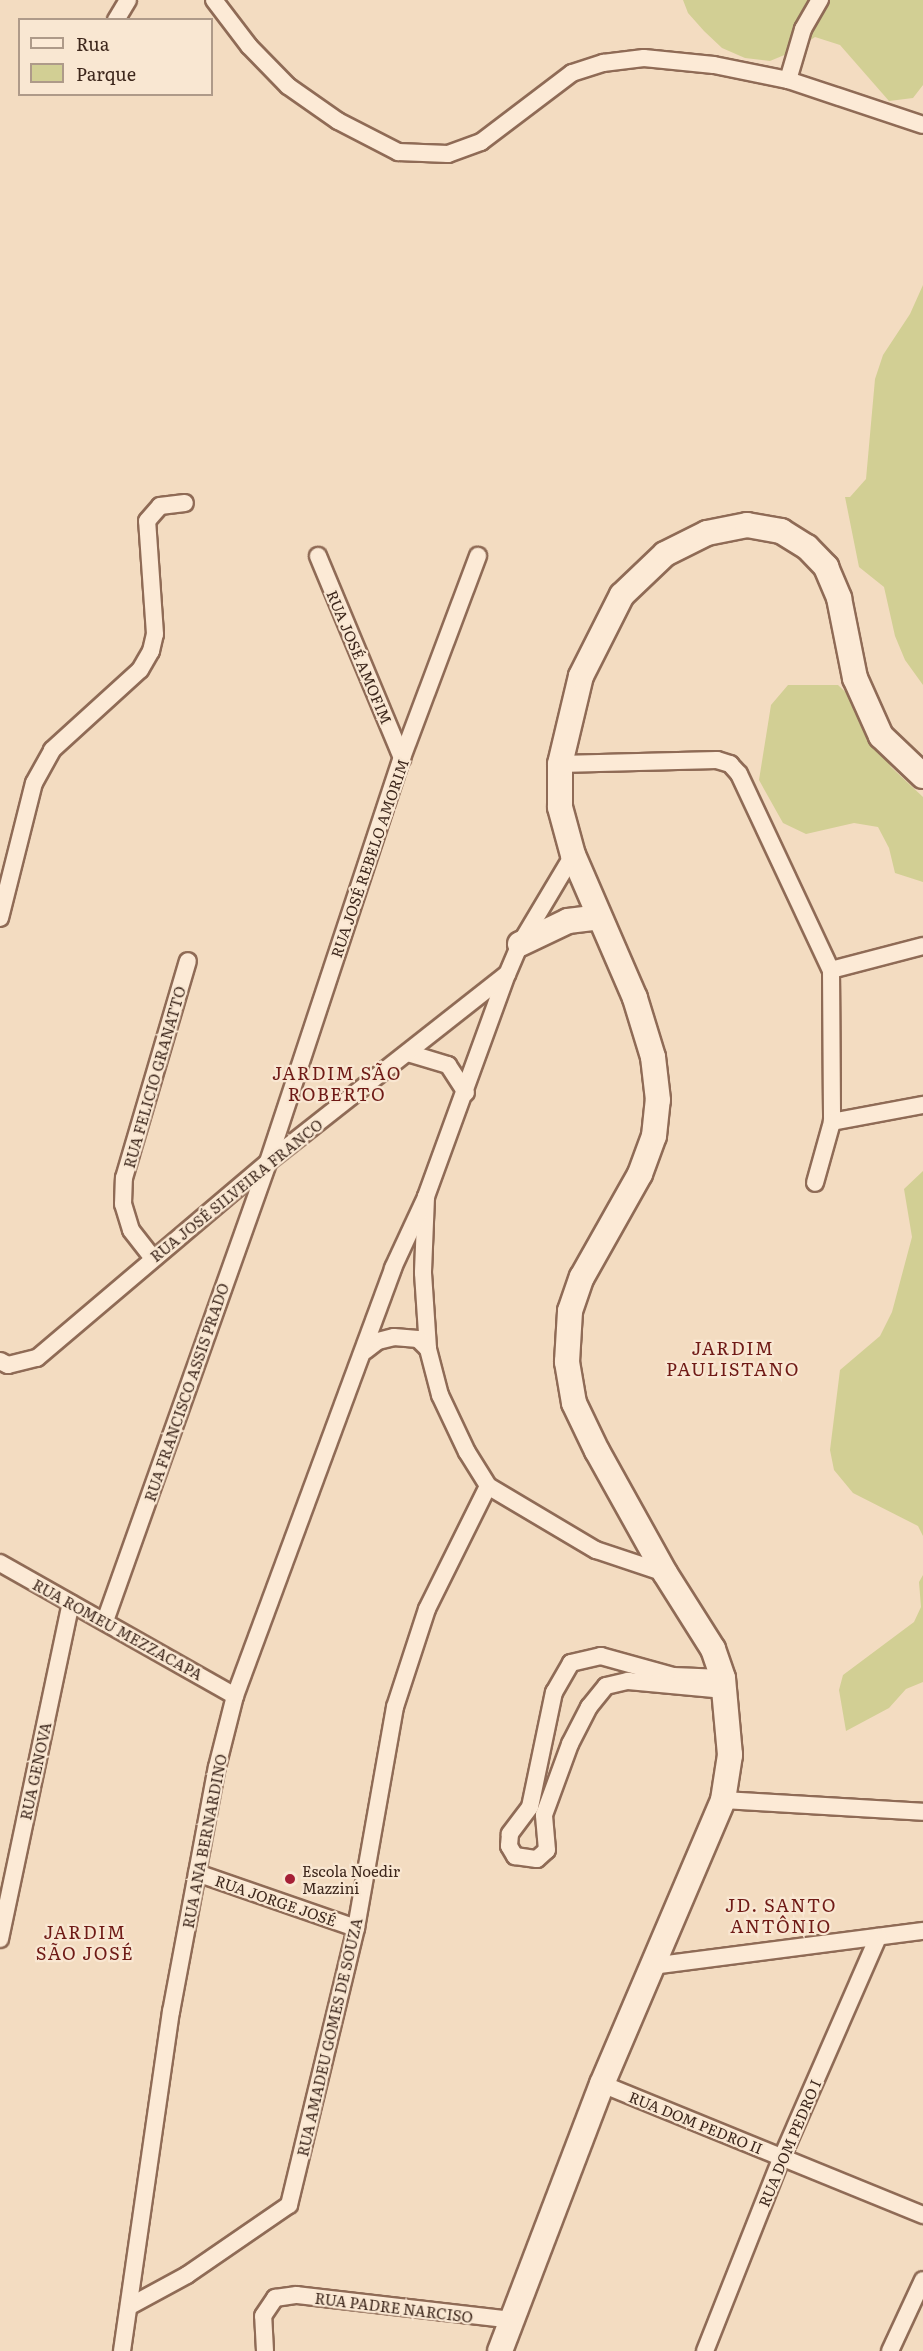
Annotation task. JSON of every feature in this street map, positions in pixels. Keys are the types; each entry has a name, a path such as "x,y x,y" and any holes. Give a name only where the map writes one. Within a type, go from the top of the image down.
{"street":[{"path":"117,18 128,0"},
{"path":"214,0 249,46 288,86 338,121 398,152 424,156 448,154 481,142 572,74 603,63 644,58 788,80 923,124"},
{"path":"788,80 803,29 820,0"},
{"path":"0,918 34,783 51,750 140,670 151,651 155,634 147,521 160,506 185,503"},
{"path":"500,2351 602,2084 723,1800 730,1755 724,1684 697,1618 665,1573 574,1403 567,1362 570,1311 579,1285 640,1174 654,1136 658,1100 653,1057 635,998 573,855 560,807 560,764 580,676 622,595 665,554 707,533 747,525 781,531 807,546 826,567 839,598 855,678 881,736 923,776"},
{"name":"RUA JOSÉ AMOFIM","path":"318,556 402,758"},
{"name":"RUA JOSÉ REBELO AMORIM","path":"268,1162 402,758 478,556"},
{"path":"560,764 717,760 730,764 739,774 831,969 832,1122 815,1183"},
{"path":"573,855 520,944 507,974 466,1093 426,1197 423,1273 428,1349 440,1395 466,1452 488,1486 596,1550 665,1573"},
{"path":"520,944 568,921 599,917"},
{"path":"831,969 923,946"},
{"name":"RUA FELICIO GRANATTO","path":"152,1257 131,1230 123,1204 124,1178 188,961"},
{"name":"RUA JOSÉ SILVEIRA FRANCO","path":"0,1361 8,1365 37,1358 152,1257 268,1162 507,974"},
{"path":"408,1053 448,1065 466,1093"},
{"path":"832,1122 923,1105"},
{"name":"RUA FRANCISCO ASSIS PRADO","path":"105,1622 268,1162"},
{"name":"RUA ANA BERNARDINO","path":"122,2351 171,2012 197,1873 235,1696 365,1351 393,1268 426,1197"},
{"path":"393,1268 414,1267 423,1273"},
{"path":"365,1351 378,1341 394,1337 418,1339 428,1349"},
{"name":"RUA AMADEU GOMES DE SOUZA","path":"130,2306 187,2275 289,2205 356,1928 395,1707 427,1609 488,1486"},
{"name":"RUA ROMEU MEZZACAPA","path":"0,1563 235,1696"},
{"name":"RUA GENOVA","path":"0,1939 71,1603"},
{"path":"601,1656 673,1676 724,1684 628,1681 606,1686 592,1701 570,1744 544,1815 547,1850 537,1860 515,1856 509,1846 510,1834 530,1807 560,1677 571,1663 601,1656"},
{"path":"601,1656 608,1670 606,1686"},
{"path":"723,1800 923,1812"},
{"name":"RUA JORGE JOSÉ","path":"197,1873 356,1928"},
{"path":"652,1966 923,1931"},
{"name":"RUA DOM PEDRO I","path":"705,2351 782,2157 878,1937"},
{"name":"RUA DOM PEDRO II","path":"602,2084 923,2215"},
{"path":"890,2351 923,2280"},
{"name":"RUA PADRE NARCISO","path":"265,2351 263,2316 275,2298 297,2295 513,2320"}],"green space":[{"path":"683,0 923,0 923,85 913,98 889,101 840,45 815,37 794,51 770,61 745,58 722,48 688,13"},
{"path":"923,285 923,685 905,660 895,636 884,587 859,567 845,497 850,497 866,479 875,379 883,355 910,314"},
{"path":"788,685 838,685 856,702 891,767 923,797 923,882 895,873 889,848 878,827 854,823 806,834 783,823 759,780 771,705"},
{"path":"923,1171 923,1536 918,1526 853,1493 834,1470 830,1450 840,1370 880,1336 892,1312 912,1237 904,1189"},
{"path":"923,1575 923,1682 906,1689 889,1708 846,1731 839,1690 843,1675 914,1622 921,1607 919,1582"}],"place":[{"name":"Escola Noedir Mazzini","path":"290,1879"}],"district":[{"name":"JARDIM SÃO ROBERTO","path":"337,1084"},
{"name":"JARDIM PAULISTANO","path":"733,1359"},
{"name":"JD. SANTO ANTÔNIO","path":"781,1916"},
{"name":"JARDIM SÃO JOSÉ","path":"85,1943"}]}
